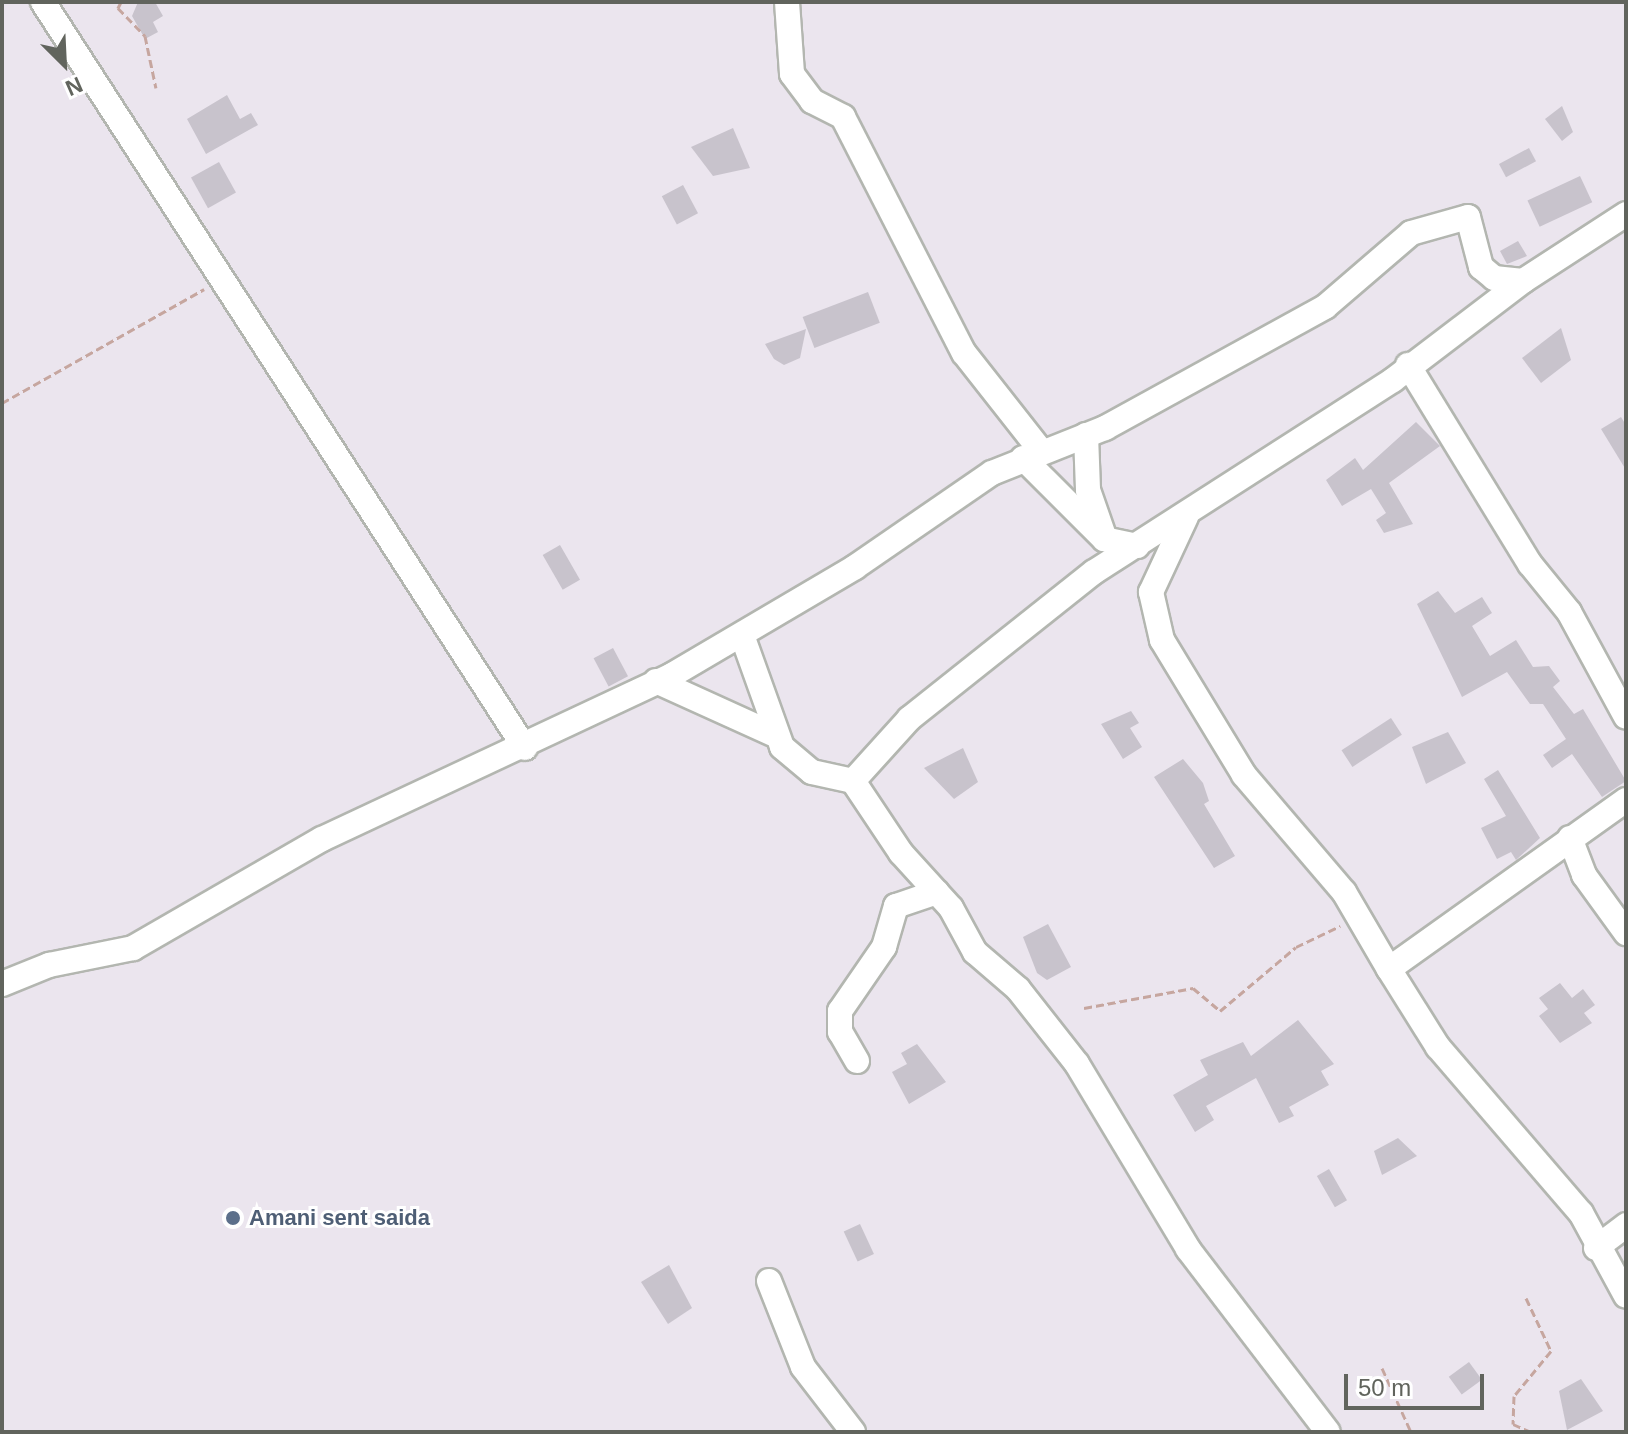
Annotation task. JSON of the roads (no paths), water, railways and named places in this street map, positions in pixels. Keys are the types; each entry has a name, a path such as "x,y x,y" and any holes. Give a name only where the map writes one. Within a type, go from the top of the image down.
{"street":[{"path":"43,2 525,748"},
{"path":"787,2 792,74 812,101 843,117 964,353 1032,455 1104,539 1137,546"},
{"path":"853,781 909,719 1137,546 1408,365 1523,281 1626,214"},
{"path":"2,984 49,965 133,948 322,839 525,748 656,681 742,635 1032,455 1086,435 1325,307 1360,284 1397,243 1452,217 1471,223 1481,267 1494,278 1523,281"},
{"path":"1408,365 1530,564 1569,612 1626,717"},
{"path":"1086,435 1088,490 1104,539"},
{"path":"1188,513 1151,592 1162,640 1244,775 1344,892 1438,1047 1581,1213 1596,1248 1626,1296"},
{"path":"742,635 770,697 773,734"},
{"path":"656,681 773,734 812,772 853,781 937,892 979,956 1018,989 1077,1064 1188,1249 1328,1432"},
{"path":"1389,969 1626,800"},
{"path":"1570,838 1584,875 1626,933"},
{"path":"857,1061 840,1032 840,1011 884,947 896,906 937,892"},
{"path":"1596,1248 1626,1225"},
{"path":"769,1281 803,1367 853,1432"}],"place":[{"name":"Amani sent saida","path":"233,1218"}]}
